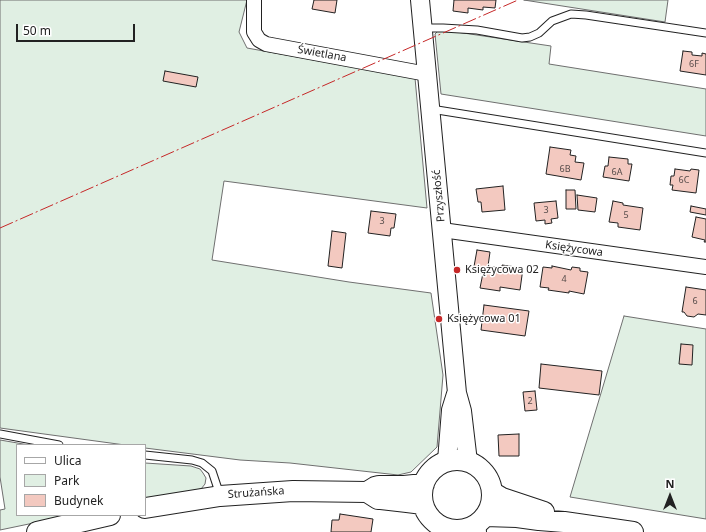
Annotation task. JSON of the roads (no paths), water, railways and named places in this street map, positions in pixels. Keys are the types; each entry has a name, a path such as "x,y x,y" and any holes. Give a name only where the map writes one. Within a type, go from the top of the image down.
{"main road":[{"path":"479,524 488,510 492,492 484,473 477,466 458,460 447,461 438,466 430,474 424,484 422,492 423,504 427,513 435,521 454,531 479,524 517,517 633,532"},
{"name":"Strużańska","path":"368,492 379,486 424,484"},
{"name":"Strużańska","path":"146,508 220,496 293,491 368,492 378,499 423,504"},
{"path":"492,492 502,498 540,510 564,522"},
{"path":"37,532 106,516"}],"street":[{"name":"Świetlana","path":"254,0 254,32 259,40 266,44 427,74"},
{"name":"Przyszłość","path":"420,0 457,393 462,411 468,462"},
{"name":"Księżycowa","path":"442,230 706,267"},
{"name":"Przyszłość","path":"447,461 451,410 457,393"}],"lane":[{"path":"423,28 477,30 522,38 530,37 539,33 552,21 571,14 586,14 706,33"},
{"path":"430,109 706,153"},
{"path":"0,434 54,444"},
{"path":"146,455 192,460 202,463 212,471 220,496"}],"place":[{"name":"Księżycowa 02","path":"457,270"},
{"name":"Księżycowa 01","path":"439,319"}]}
